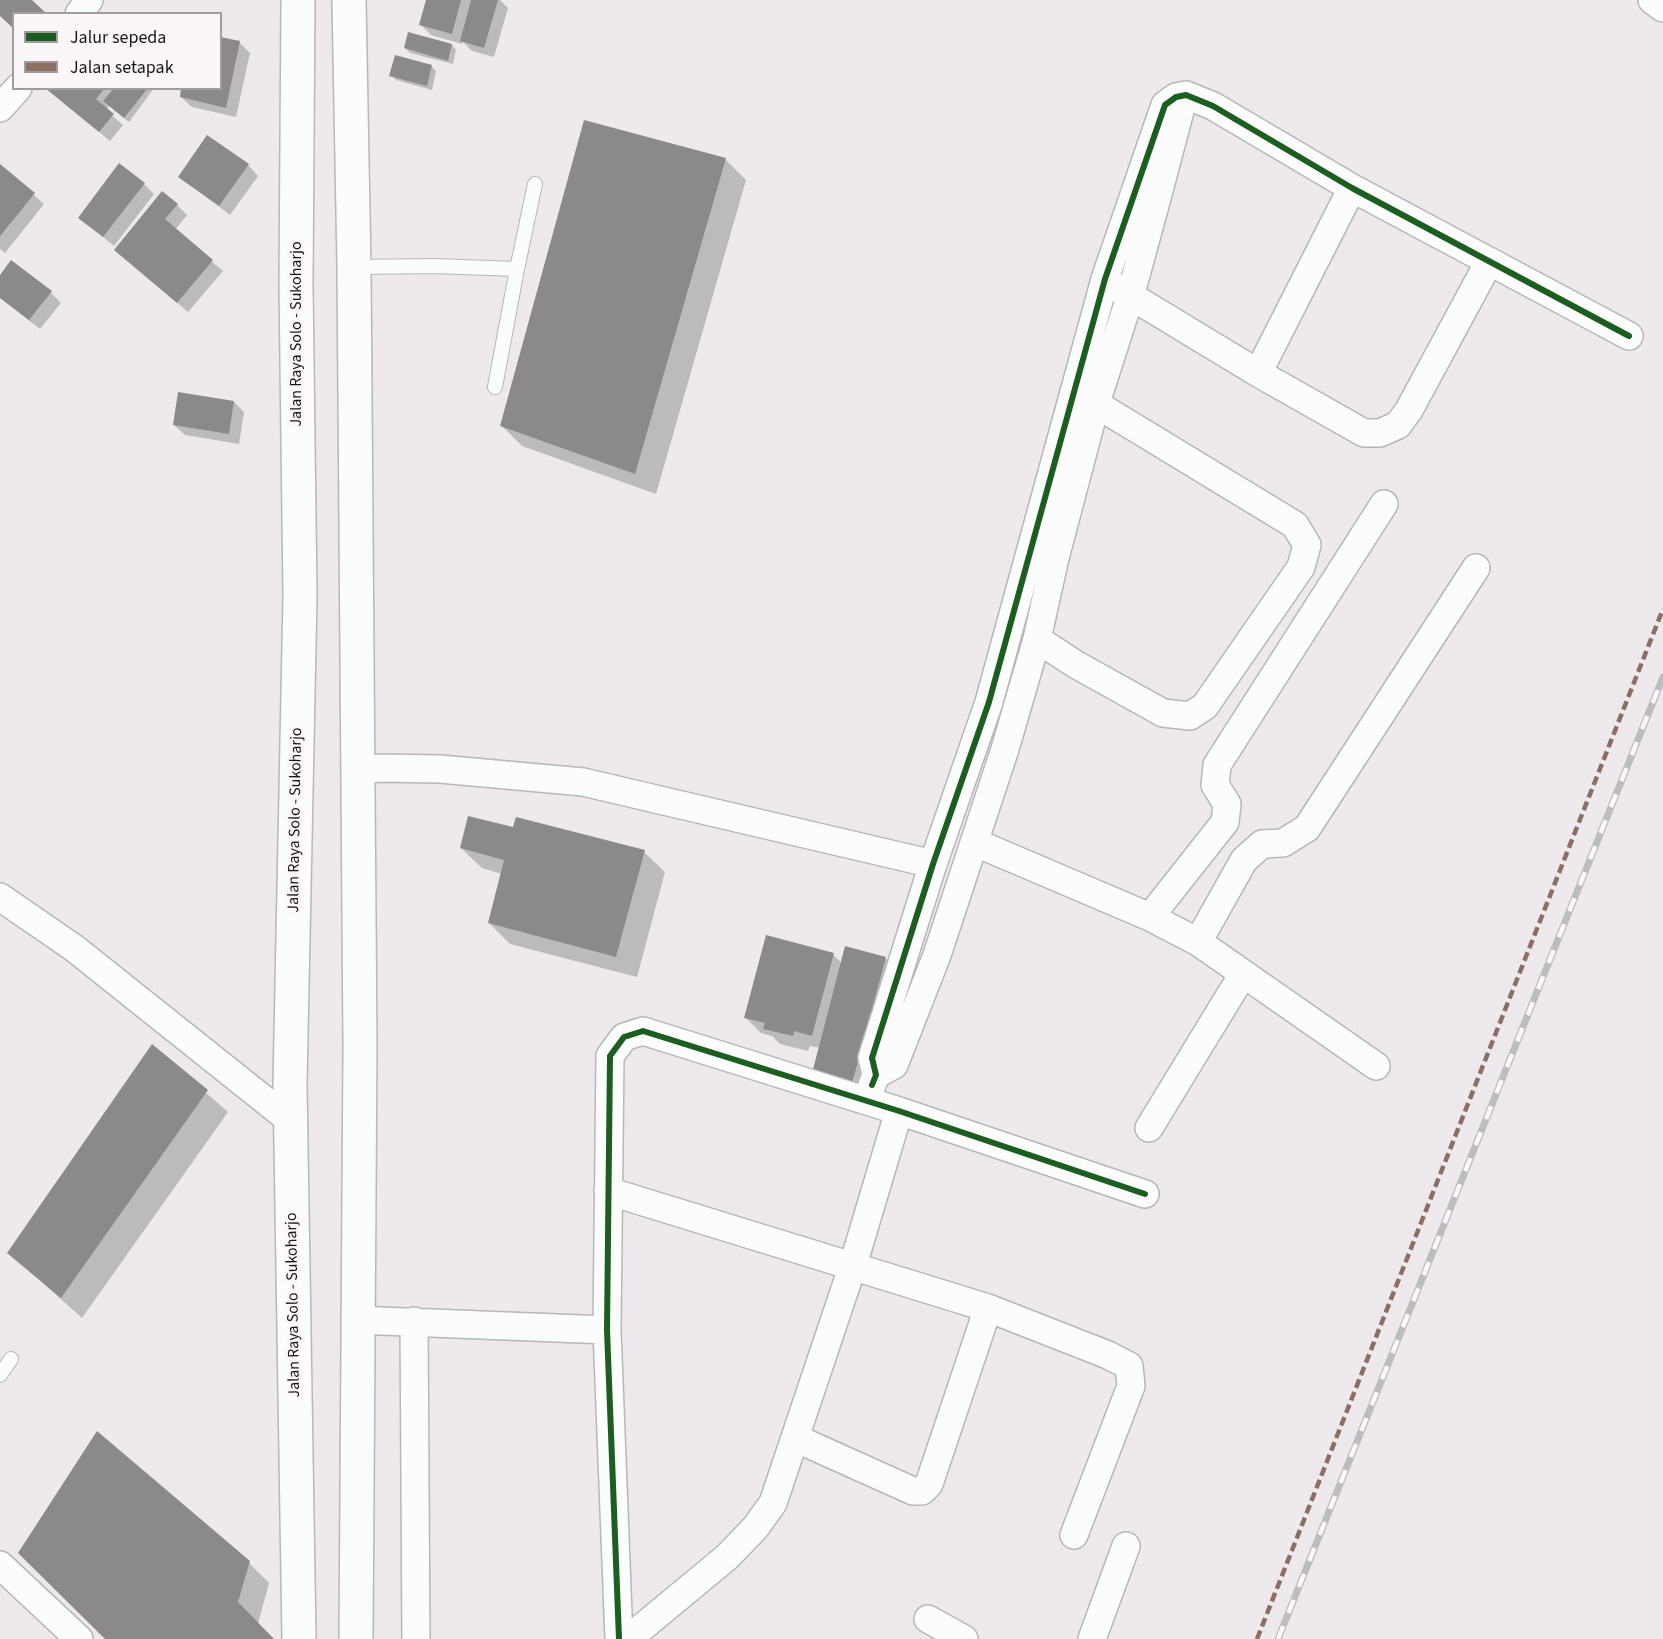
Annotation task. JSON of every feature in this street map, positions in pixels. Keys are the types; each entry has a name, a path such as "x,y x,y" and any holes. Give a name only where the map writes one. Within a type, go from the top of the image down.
{"main road":[{"name":"Jalan Raya Solo - Sukoharjo","path":"293,0 300,596 290,1084 298,1639"},
{"path":"349,0 368,267 370,769 359,1092 356,1639"}],"street":[{"path":"1652,0 1663,8"},
{"path":"0,108 16,90"},
{"path":"1176,97 1180,111 1130,297 1084,397 974,750 933,864 872,1058 874,1080 894,1065 937,955 1005,749 1037,639 1055,558 1084,397 1105,279 1165,105 1176,97 1186,95 1213,106 1352,188 1629,336"},
{"path":"1258,373 1352,188"},
{"path":"1105,279 1130,297 1364,433 1380,433 1398,425 1409,410 1489,262"},
{"path":"1037,639 1075,664 1163,713 1190,716 1205,706 1294,576 1300,567 1307,545 1295,525 1084,397"},
{"path":"1150,917 1225,822 1227,804 1215,785 1217,765 1384,504"},
{"path":"1198,942 1244,860 1262,844 1283,843 1307,828 1476,568"},
{"path":"370,769 440,769 583,782 933,864"},
{"path":"974,842 1150,917 1198,942 1376,1066"},
{"path":"0,897 74,948 291,1121"},
{"path":"1149,1128 1243,974"},
{"path":"619,1639 607,1330 609,1056 624,1037 643,1031 899,1111 1145,1194"},
{"path":"628,1639 727,1557 755,1528 773,1503 853,1265 899,1111"},
{"path":"608,1191 988,1308 1108,1355 1129,1366 1131,1386 1074,1535"},
{"path":"795,1438 913,1491 922,1491 929,1484 988,1308"},
{"path":"356,1320 607,1330"},
{"path":"414,1321 416,1639"},
{"path":"1092,1639 1126,1546"},
{"path":"0,1565 79,1639"},
{"path":"928,1619 964,1639"}],"lane":[{"path":"495,387 535,184"},
{"path":"368,267 433,266 517,269"},
{"path":"0,1375 11,1359"}],"building":[{"path":"0,0 32,0 45,12 12,12 12,27 0,16"},
{"path":"426,0 461,0 452,34 419,25"},
{"path":"471,0 498,0 484,48 460,41"},
{"path":"408,32 452,44 448,61 404,48"},
{"path":"222,37 240,41 226,108 180,97 181,90 222,90"},
{"path":"395,55 432,65 427,86 389,76"},
{"path":"47,90 103,90 96,99 114,114 99,132"},
{"path":"112,90 146,90 124,118 103,101"},
{"path":"584,120 726,158 635,474 500,426"},
{"path":"207,135 249,164 219,206 178,177"},
{"path":"119,163 145,183 103,237 78,218"},
{"path":"0,164 35,193 0,236"},
{"path":"162,191 178,204 165,219 213,260 177,303 114,250"},
{"path":"11,260 52,291 29,320 0,298 0,275"},
{"path":"178,392 234,401 229,434 173,425"},
{"path":"468,816 513,827 516,817 645,850 616,957 488,923 504,860 460,848"},
{"path":"766,935 834,953 812,1036 794,1031 793,1036 763,1029 765,1023 744,1018"},
{"path":"845,946 886,957 850,1091 810,1081"},
{"path":"152,1044 208,1090 61,1298 7,1253"},
{"path":"97,1431 250,1561 238,1602 274,1639 105,1639 18,1553"}],"railway":[{"path":"1278,1639 1663,677"}],"marked path":[{"path":"1257,1639 1663,609"}],"cycle path":[{"path":"872,1085 876,1075 872,1058 933,864 989,702 1105,279 1165,105 1176,97 1186,95 1213,106 1352,188 1629,336"},
{"path":"619,1639 607,1330 610,1056 624,1037 643,1031 899,1111 1145,1194"}]}
